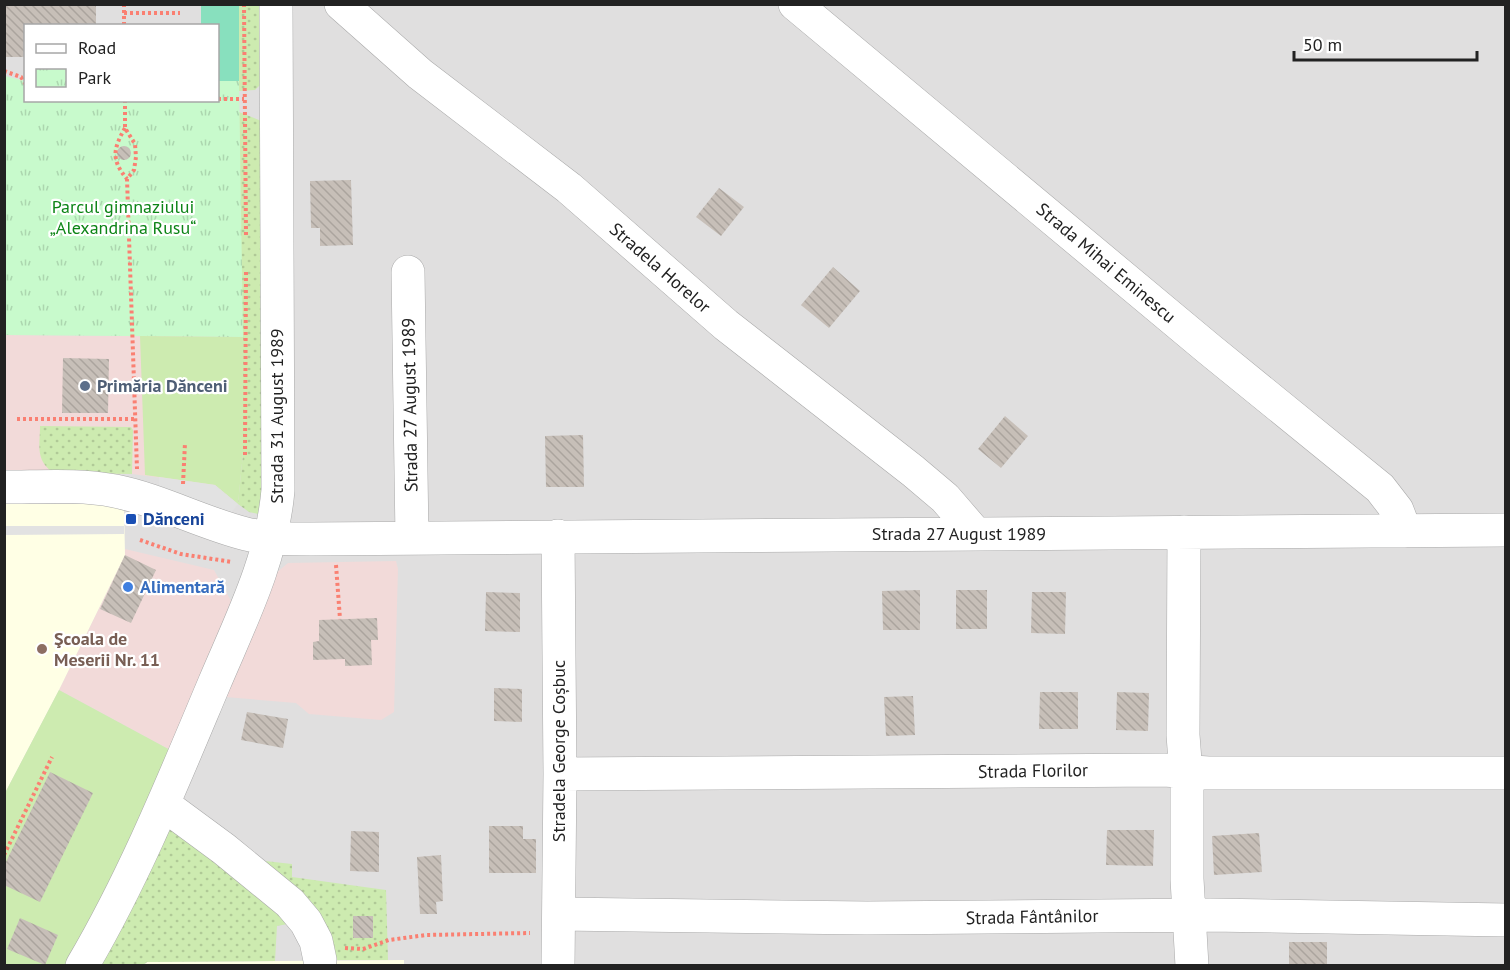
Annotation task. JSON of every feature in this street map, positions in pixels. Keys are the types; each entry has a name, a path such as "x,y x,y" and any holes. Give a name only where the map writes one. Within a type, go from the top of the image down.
{"street":[{"name":"Strada 31 August 1989","path":"82,966 108,923 163,804 259,580 276,520 278,490 276,4"},
{"name":"Stradela Horelor","path":"341,4 420,74 568,188 726,325 913,471 945,498 976,534"},
{"name":"Strada Mihai Eminescu","path":"795,4 1209,349 1380,488 1397,510 1405,531"},
{"name":"Strada 27 August 1989","path":"408,272 412,538"},
{"name":"Strada 27 August 1989","path":"4,487 93,488 138,497 247,534 271,538 1506,530"},
{"path":"1184,532 1183,735 1192,966"},
{"name":"Stradela George Coșbuc","path":"558,536 560,774 558,966"},
{"name":"Strada Florilor","path":"560,774 1186,771 1208,773 1506,773"},
{"path":"163,804 224,849 290,903 306,922 316,941 318,954"},
{"name":"Strada Fântânilor","path":"559,924 1191,915 1506,920"}],"path":[{"path":"124,4 124,24"},
{"path":"244,4 246,239"},
{"path":"124,13 180,13"},
{"path":"4,71 23,77"},
{"path":"124,102 125,128 116,148 115,159 127,179 137,472"},
{"path":"125,128 135,144 136,157 134,170 127,179"},
{"path":"246,263 246,455"},
{"path":"17,419 135,419"},
{"path":"180,512 185,443"},
{"path":"140,540 181,554 240,563"},
{"path":"335,558 340,619"},
{"path":"4,855 52,757"},
{"path":"318,954 363,949 389,940 426,935 559,924"}],"shaded area":[{"path":"5,5 1505,5 1505,965 5,965"},
{"path":"5,335 243,337 238,504 215,485 132,474 5,472"},
{"path":"159,477 215,485 238,504 226,520 159,494"},
{"name":"Şcoala de Meserii Nr. 11","path":"5,504 124,504 125,555 59,690 5,793"},
{"path":"5,526 124,526 124,534 5,535"},
{"path":"125,549 214,570 236,610 172,751 59,690 125,555"},
{"path":"396,561 398,569 394,712 381,720 309,714 296,703 225,697 276,573 288,563"},
{"path":"404,960 404,966 143,966 147,962"}],"green space":[{"path":"201,5 239,5 239,81 219,81 219,24 201,24"},
{"path":"239,5 264,5 264,81 255,90 239,91"},
{"name":"Parcul gimnaziului „Alexandrina Rusu“","path":"5,76 24,81 24,102 219,102 219,81 239,81 243,337 5,335"},
{"path":"239,112 264,122 267,488 258,514 249,512 238,504 243,453"},
{"path":"140,336 243,337 243,453 238,504 215,485 145,475"},
{"path":"40,426 131,427 133,430 132,474 53,473 41,458"},
{"path":"59,690 172,751 72,965 5,966 5,793"},
{"path":"166,821 293,923 277,926 275,961 147,962 143,965 92,966"},
{"path":"256,860 292,864 292,877 386,890 388,960 332,960"}],"building":[{"path":"4,4 96,4 96,24 24,24 24,57 4,57"},
{"path":"121,146 127,146 131,153 127,160 121,160 117,156 117,150"},
{"path":"351,180 353,245 320,246 320,228 311,228 310,181"},
{"path":"719,188 744,207 721,236 696,217"},
{"path":"833,267 860,291 829,328 801,305"},
{"name":"Primăria Dănceni","path":"63,358 109,359 108,413 62,413"},
{"path":"1005,416 1028,436 1001,468 978,449"},
{"path":"583,435 584,487 546,487 545,436"},
{"path":"125,555 156,570 131,623 100,609"},
{"path":"920,590 920,630 883,630 882,591"},
{"path":"956,590 987,590 987,629 956,629"},
{"path":"486,592 520,593 520,632 485,631"},
{"path":"1032,592 1066,592 1065,634 1031,633"},
{"path":"377,618 378,640 371,640 372,665 345,666 345,659 313,660 313,642 319,641 319,620"},
{"path":"494,688 522,689 522,722 494,721"},
{"path":"1040,692 1078,692 1078,729 1039,729"},
{"path":"1117,692 1149,693 1148,731 1116,730"},
{"path":"913,696 915,735 886,736 884,697"},
{"path":"247,712 288,719 283,748 241,740"},
{"path":"50,772 93,793 40,902 4,885 4,866"},
{"path":"489,826 523,826 523,839 536,839 536,873 489,873"},
{"path":"1107,830 1154,830 1153,866 1106,865"},
{"path":"351,831 379,832 379,872 350,871"},
{"path":"1259,833 1262,872 1214,875 1212,836"},
{"path":"441,855 443,901 436,902 437,914 420,914 417,857"},
{"path":"353,916 373,916 373,938 353,938"},
{"path":"20,918 58,935 45,965 7,949"},
{"path":"1289,942 1327,942 1327,966 1289,966"}],"place":[{"name":"Primăria Dănceni","path":"85,386"},
{"name":"Dănceni","path":"131,519"},
{"name":"Alimentară","path":"128,587"},
{"name":"Şcoala de Meserii Nr. 11","path":"42,649"}]}
